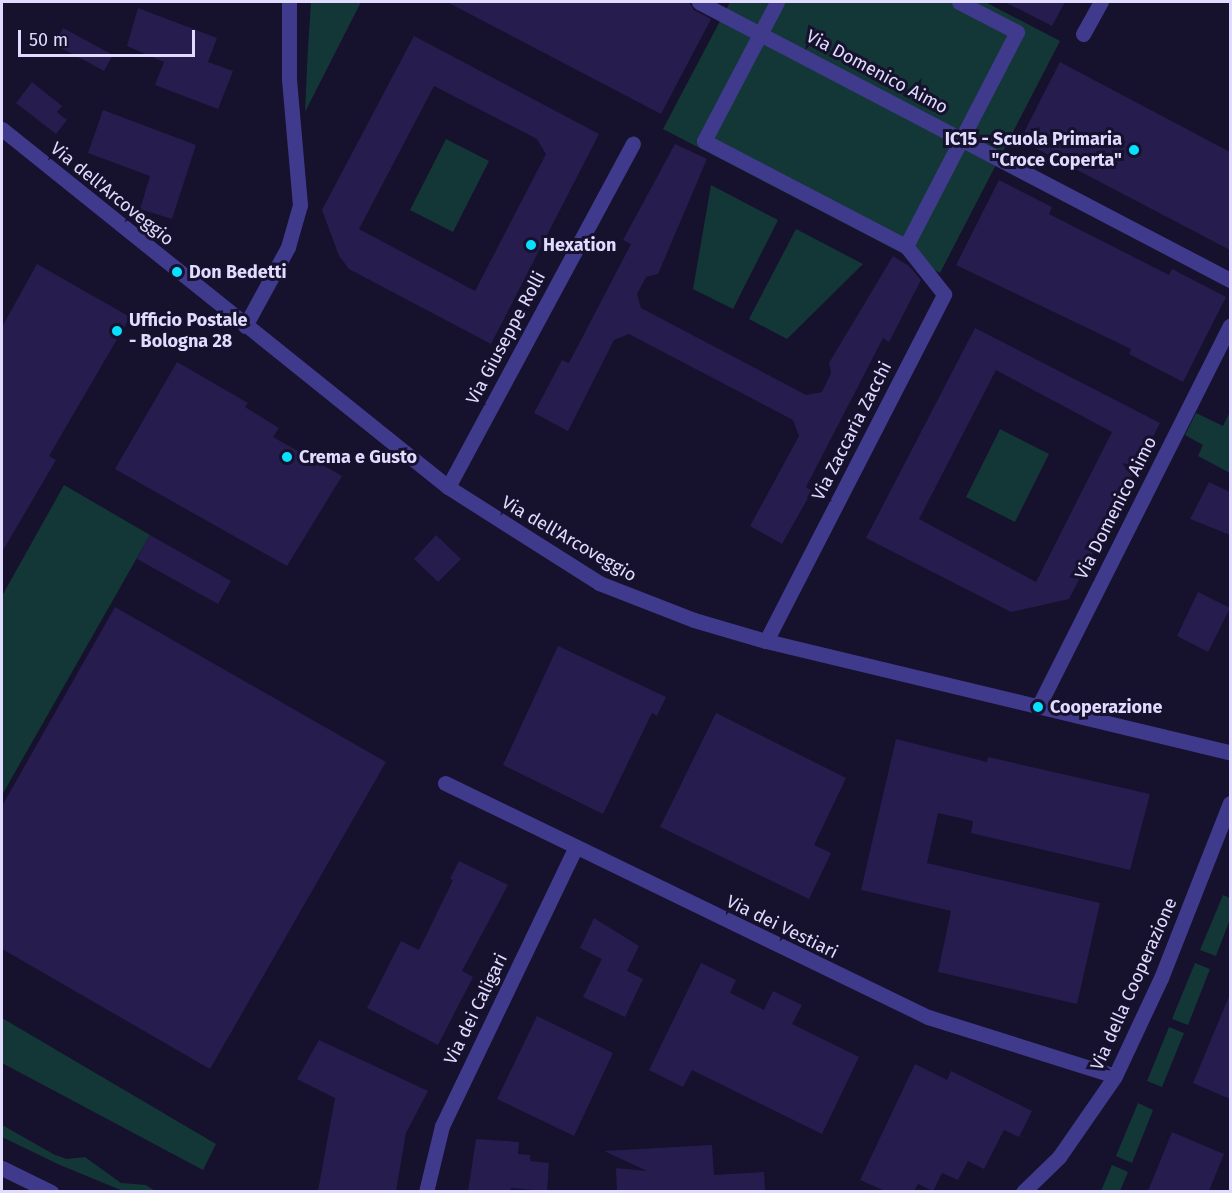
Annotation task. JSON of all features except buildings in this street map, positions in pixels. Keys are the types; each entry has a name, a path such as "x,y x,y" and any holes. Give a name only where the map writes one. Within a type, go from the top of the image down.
{"street":[{"path":"244,326 288,247 300,206 289,78 289,2"},
{"name":"Via Domenico Aimo","path":"699,2 1230,280"},
{"path":"777,2 704,141 906,246 1017,32 959,2"},
{"path":"1083,34 1101,2"},
{"name":"Via dell'Arcoveggio","path":"2,129 244,326 448,487 599,583 694,620 766,641 1230,752"},
{"name":"Via Giuseppe Rolli","path":"448,487 633,144"},
{"name":"Via Zaccaria Zacchi","path":"766,641 944,294 906,246"},
{"name":"Via Domenico Aimo","path":"1038,707 1230,326"},
{"name":"Via dei Vestiari","path":"445,783 575,849 928,1017 1115,1076"},
{"name":"Via della Cooperazione","path":"1032,1189 1083,1126 1115,1076 1161,978 1230,803"},
{"name":"Via dei Caligari","path":"426,1191 439,1133 575,849"},
{"path":"2,1168 51,1191"}],"green space":[{"path":"311,2 361,2 305,112 308,47"},
{"path":"730,2 985,2 1060,41 940,273 663,129"},
{"path":"446,139 489,161 453,232 410,210"},
{"path":"711,185 778,220 733,309 693,289"},
{"path":"796,229 863,264 787,339 749,319"},
{"path":"1230,412 1230,473 1198,456 1203,445 1185,435 1196,413 1223,426"},
{"path":"1000,429 1049,454 1015,522 966,497"},
{"path":"64,485 150,535 2,795 2,596"},
{"path":"1223,895 1230,898 1230,919 1216,956 1200,950"},
{"path":"1195,963 1210,969 1188,1025 1172,1019"},
{"path":"2,1018 216,1144 203,1170 2,1063"},
{"path":"1169,1027 1184,1033 1162,1087 1147,1081"},
{"path":"1138,1103 1153,1110 1132,1163 1116,1156"},
{"path":"2,1125 55,1155 67,1159 85,1157 121,1183 146,1185 155,1191 123,1191 60,1165 2,1137"},
{"path":"1112,1165 1128,1172 1120,1191 1101,1191"}],"place":[{"name":"IC15 - Scuola Primaria \"Croce Coperta\"","path":"1134,150"},
{"name":"Hexation","path":"531,245"},
{"name":"Don Bedetti","path":"177,272"},
{"name":"Ufficio Postale - Bologna 28","path":"117,331"},
{"name":"Crema e Gusto","path":"287,457"},
{"name":"Cooperazione","path":"1038,707"}]}
